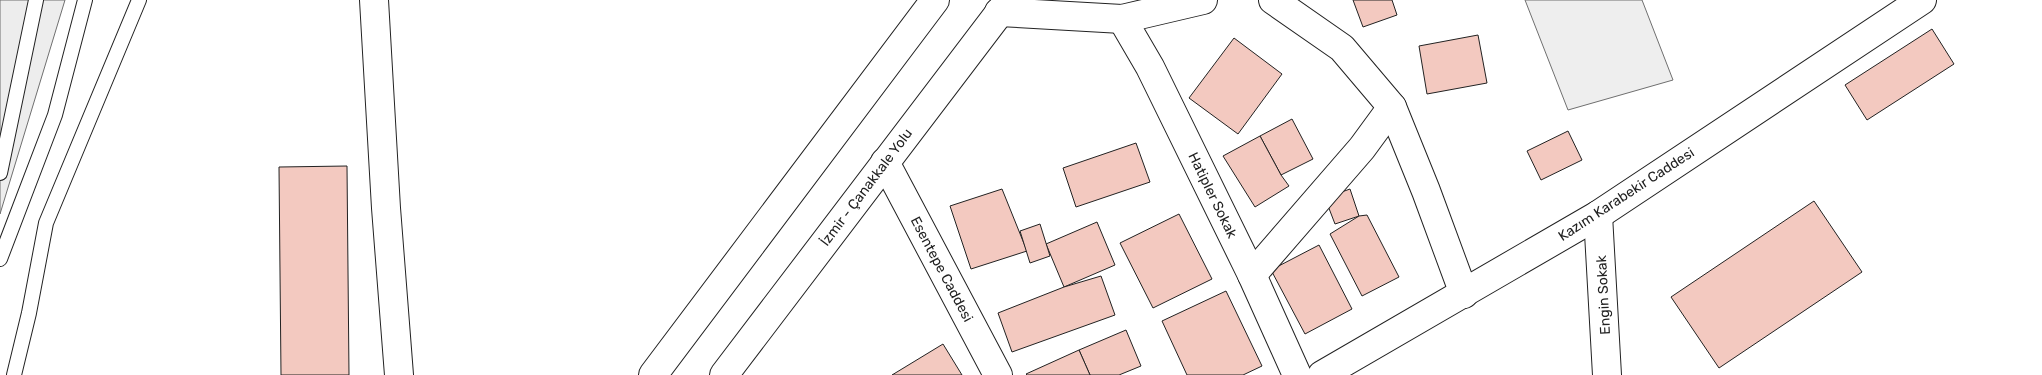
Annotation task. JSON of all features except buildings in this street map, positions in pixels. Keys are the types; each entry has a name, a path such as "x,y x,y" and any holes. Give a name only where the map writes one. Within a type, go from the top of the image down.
{"main road":[{"path":"374,0 386,208 399,375"},
{"path":"653,375 935,0"},
{"path":"1004,6 1122,19 1203,0"},
{"path":"1273,0 1342,48 1392,108 1426,191 1464,294"},
{"name":"Kazım Karabekir Caddesi","path":"1322,375 1598,215 1922,0"},
{"name":"İzmir - Çanakkale Yolu","path":"724,375 1004,6"},
{"name":"Hatipler Sokak","path":"1122,19 1150,67 1252,275 1297,375"},
{"path":"1252,275 1362,148 1392,108"},
{"name":"Esentepe Caddesi","path":"885,162 998,375"},
{"name":"Engin Sokak","path":"1598,215 1607,375"}],"lane":[{"path":"0,173 36,0"},
{"path":"0,259 55,114 86,0"},
{"path":"14,375 29,313 46,223 136,1"}],"shaded area":[{"path":"0,0 65,0 0,214"},
{"path":"1525,0 1642,0 1673,80 1568,110"}]}
